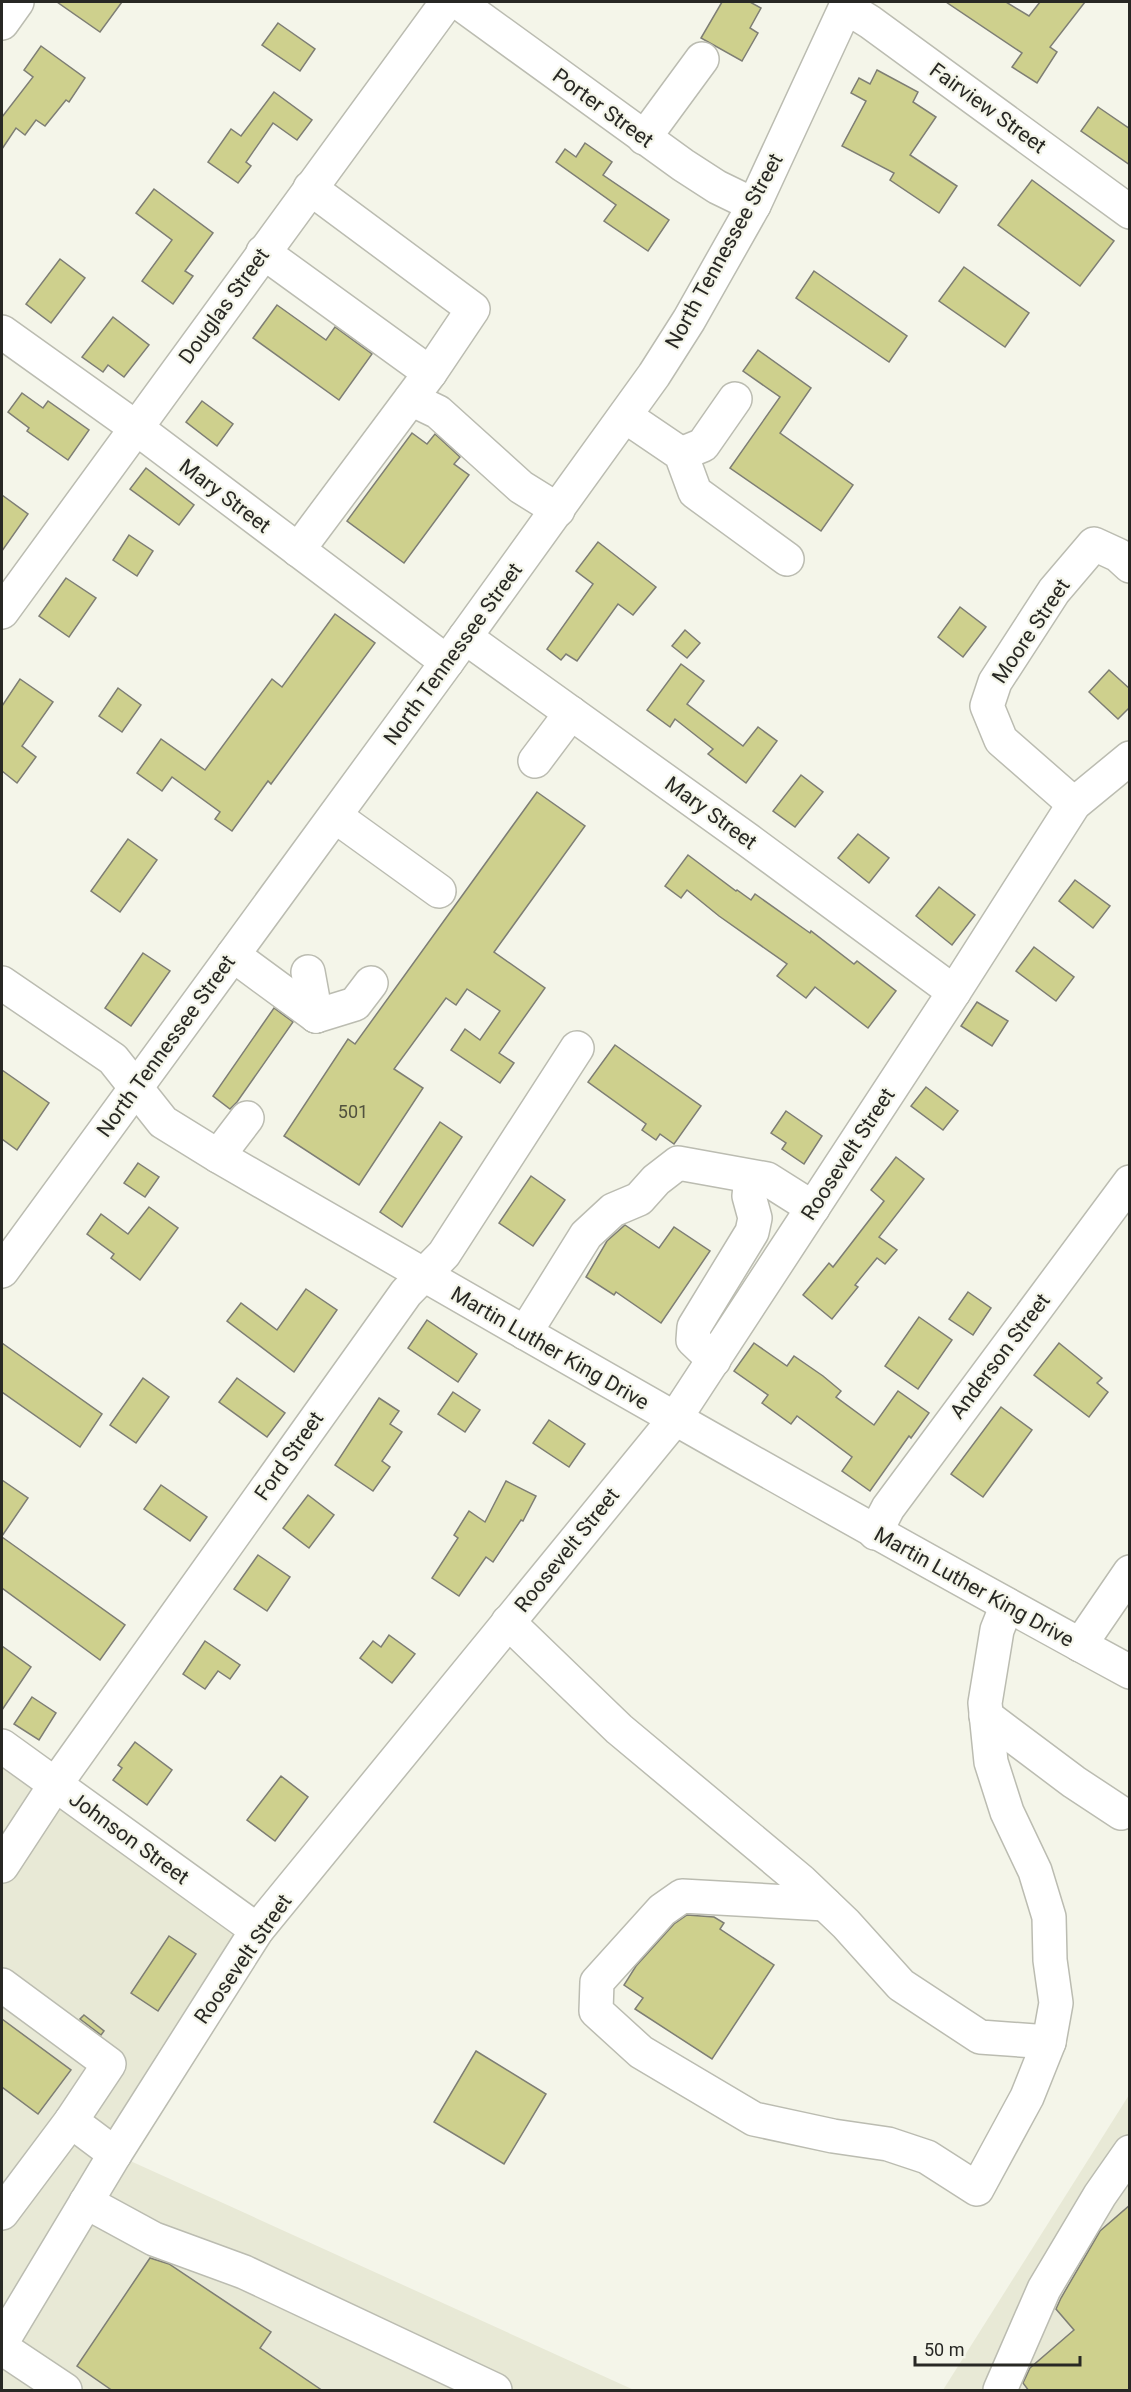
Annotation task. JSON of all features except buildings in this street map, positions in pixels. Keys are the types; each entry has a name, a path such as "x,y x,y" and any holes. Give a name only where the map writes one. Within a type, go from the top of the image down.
{"street":[{"path":"2,23 17,2"},
{"name":"Douglas Street","path":"2,612 447,2"},
{"name":"Porter Street","path":"458,2 644,138 717,187 754,205"},
{"name":"North Tennessee Street","path":"2,1271 625,417 689,320 754,205 847,4"},
{"name":"Fairview Street","path":"847,4 1130,212"},
{"path":"644,138 702,59"},
{"path":"298,550 430,374 473,309 310,188"},
{"path":"263,252 430,374"},
{"name":"Mary Street","path":"2,332 298,550 456,650 571,713 954,992"},
{"path":"411,399 438,412 521,487 558,510"},
{"path":"681,454 703,445 735,399"},
{"path":"625,417 681,454 695,492 787,559"},
{"name":"Moore Street","path":"1074,804 1001,740 987,705 995,682 1054,591 1094,544 1118,555 1130,566"},
{"path":"535,761 571,713"},
{"name":"Roosevelt Street","path":"2,2342 115,2154 257,1930 675,1420 1074,804 1130,758"},
{"path":"334,816 439,891"},
{"path":"233,955 316,1016"},
{"path":"308,972 316,1016"},
{"name":"Martin Luther King Drive","path":"2,983 112,1059 163,1122 218,1156 675,1420 875,1533 1130,1672"},
{"path":"316,1016 355,1004 371,983"},
{"name":"Ford Street","path":"2,1866 55,1785 406,1293 444,1254 578,1048"},
{"path":"218,1156 247,1119"},
{"path":"525,1333 586,1235 613,1210 639,1199 656,1180 678,1163 767,1179 813,1208"},
{"path":"714,1360 693,1341 694,1327 752,1232 755,1218 749,1196 751,1177"},
{"name":"Anderson Street","path":"875,1533 888,1508 1130,1182"},
{"path":"1080,1645 1130,1572"},
{"path":"825,1904 682,1896 662,1910 597,1982 596,2011 641,2052 754,2120 833,2136 888,2144 927,2157 977,2189 1027,2097 1049,2042 1056,2003 1050,1960 1049,1917 1035,1871 1007,1812 991,1762 985,1703 997,1630 1007,1605"},
{"path":"508,1622 619,1729 713,1810 801,1881 846,1924 901,1985 980,2037 1049,2042"},
{"path":"986,1716 1074,1782 1121,1813"},
{"name":"Johnson Street","path":"2,1746 257,1930"},
{"path":"2,1985 110,2064 2,2214"},
{"path":"71,2121 115,2154"},
{"path":"1000,2391 1044,2289 1100,2195 1130,2152"},
{"path":"86,2202 154,2239 244,2272 495,2391"},
{"path":"2,2348 65,2391"}],"shaded area":[{"path":"2,1751 257,1930 115,2154 634,2390 2,2390"},
{"path":"1129,2095 1129,2390 943,2390"}]}
